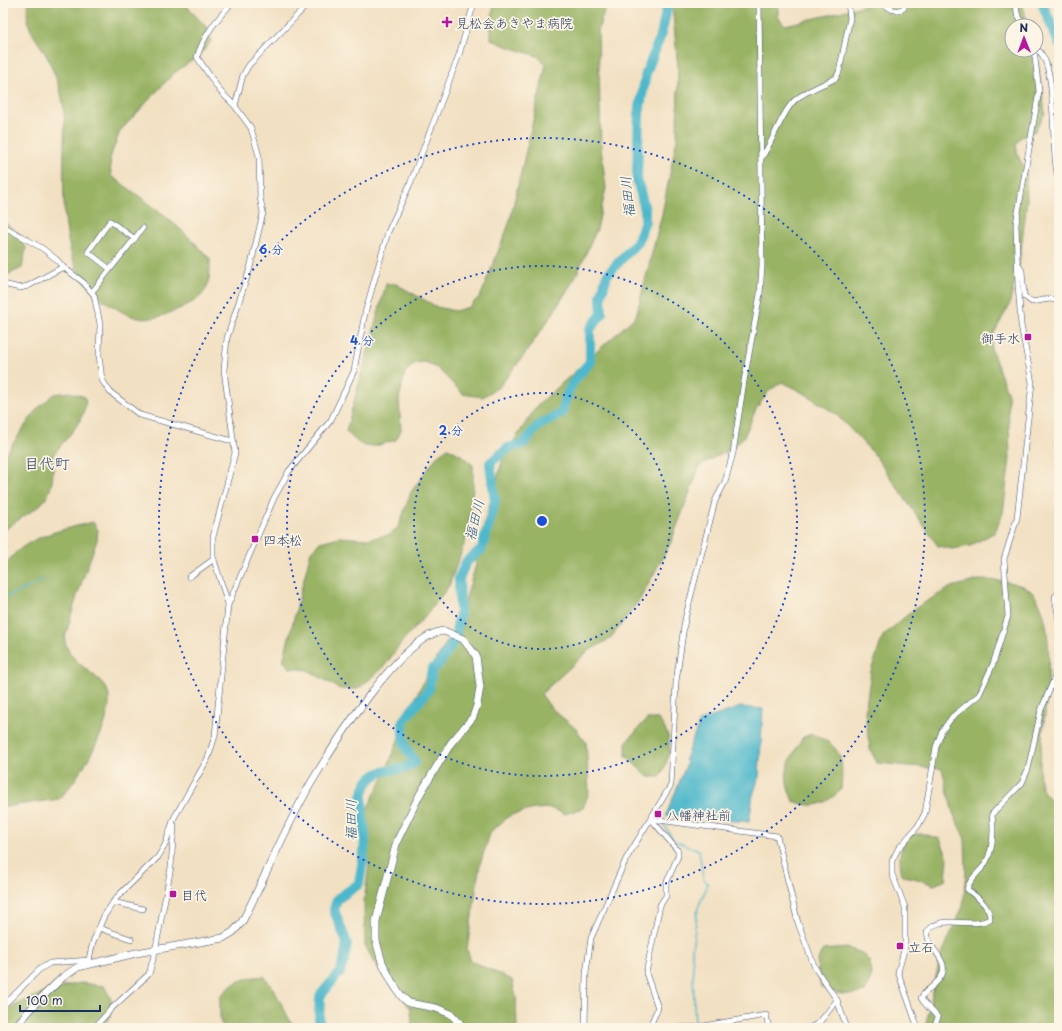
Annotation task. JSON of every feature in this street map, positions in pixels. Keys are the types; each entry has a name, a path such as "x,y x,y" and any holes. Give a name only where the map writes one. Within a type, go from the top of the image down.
{"street":[{"path":"228,605 214,559 213,537 235,453 232,441 224,370 227,338 250,268 263,213 260,198 259,156 250,128 235,106 220,91 197,57 202,40 217,19 232,3"},
{"path":"235,106 243,75 249,65 309,3"},
{"path":"92,961 93,942 104,916 113,902 158,857 165,845 174,818 208,758 215,736 228,605 274,498 289,471 331,420 354,371 365,313 388,232 410,184 454,69 474,3"},
{"path":"585,1028 586,973 591,938 626,859 671,785 676,682 685,619 712,513 725,482 737,433 744,381 760,294 762,266 762,158 759,3"},
{"path":"762,158 772,143 787,109 795,100 836,78 840,72 850,18 848,3"},
{"path":"883,3 891,9 898,11 904,8 905,3"},
{"path":"1016,3 1017,13 1020,18"},
{"path":"918,1028 898,972 905,947 905,907 892,874 892,861 898,848 918,826 925,813 936,747 942,731 952,717 979,695 993,664 1008,616 1004,559 1017,518 1032,383 1021,325 1016,224 1039,91 1036,58"},
{"path":"1044,58 1054,104 1056,166 1059,180"},
{"path":"110,269 88,252 110,221 135,239"},
{"path":"3,226 42,248 56,259 63,267 83,282 92,292 97,304 100,324 102,380 110,392 140,415 232,441"},
{"path":"92,292 143,228"},
{"path":"1017,262 1022,271 1024,296 1032,302 1049,299 1059,300 1059,283"},
{"path":"3,284 20,288 28,286 63,267"},
{"path":"189,577 214,559"},
{"path":"1059,566 1059,593 1055,597 1059,620"},
{"path":"3,1006 40,970 50,963 92,961 223,938 238,927 247,912 311,783 360,708 394,666 423,638 439,632 450,632 458,636 472,648 476,656 480,687 473,717 451,743 397,841 376,921 376,941 382,962 392,982 402,996 409,1002 436,1008 451,1014 464,1028"},
{"path":"933,1028 938,1018 932,1009 924,1004 921,998 924,992 938,981 943,974 943,964 938,953 929,941 927,932 931,926 939,922 976,924 990,919 990,914 986,905 967,889 969,882 985,864 990,851 994,833 992,814 1022,783 1028,769 1041,710 1054,677 1059,651"},
{"path":"94,1028 112,1008 149,974 172,867 174,818"},
{"path":"651,819 777,836 798,923 815,968 836,1000 847,1028"},
{"path":"651,819 678,851 678,856 666,884 666,896 660,905 646,972 658,1008 652,1028"},
{"path":"113,902 142,909"},
{"path":"99,928 131,939"},
{"path":"14,1028 38,1001 63,977 78,967 92,961"},
{"path":"809,1028 820,1023 836,1000"},
{"path":"673,1028 698,1027 766,1014 769,1028"}],"green space":[{"path":"28,3 184,3 208,29 211,41 202,53 173,74 120,131 110,158 111,176 163,214 210,259 209,277 206,290 190,304 154,318 147,319 132,316 114,307 98,296 85,282 78,271 69,244 66,229 64,111 62,98 51,65 29,26 27,12"},
{"path":"494,3 607,3 598,30 601,149 606,188 597,229 575,278 550,318 522,358 499,387 482,397 463,394 437,368 425,362 415,363 405,372 399,399 401,430 396,440 374,446 364,445 359,443 346,431 386,284 396,284 437,307 455,311 469,307 481,295 509,224 546,65 537,56 503,45 491,39 491,23"},
{"path":"672,3 778,3 778,17 785,25 872,3 1022,3 1026,18 1004,18 1004,58 1037,58 1045,113 1035,131 1021,137 1016,144 1018,156 1026,171 1027,201 1019,265 1009,306 994,333 991,348 1008,395 1010,458 1003,513 995,532 970,546 952,549 938,546 874,454 836,414 807,395 782,382 769,391 756,409 744,437 731,449 700,465 671,542 640,599 610,639 588,651 541,694 551,708 575,728 586,742 589,792 583,808 566,814 550,808 534,809 511,815 491,831 480,864 467,949 471,961 512,980 516,997 517,1028 412,1028 411,1009 376,966 365,945 364,902 369,865 362,848 364,815 385,774 411,706 430,669 458,624 475,568 485,520 503,458 536,407 636,316 662,214 677,138 678,69"},
{"path":"3,221 19,234 26,248 22,268 3,277"},
{"path":"69,392 85,397 85,405 80,420 75,428 53,455 53,473 48,495 36,508 3,531 3,458 36,410 54,394"},
{"path":"448,448 461,455 473,465 473,488 467,536 449,586 421,621 404,639 383,668 358,689 340,689 308,670 290,668 283,661 311,551 320,542 339,537 367,539 390,535 399,526 411,492 438,455"},
{"path":"93,522 98,530 97,540 78,592 65,641 67,648 76,661 105,686 109,697 108,711 103,728 87,762 59,799 3,807 3,568 11,557 31,542 55,532"},
{"path":"979,580 1014,583 1027,588 1032,592 1040,605 1046,622 1049,663 1040,757 1040,776 1041,786 1044,792 1059,807 1059,1028 925,1028 940,958 963,906 966,871 965,839 953,813 942,769 877,763 870,749 865,713 871,671 883,636 914,609 951,587"},
{"path":"647,719 658,719 667,733 669,740 669,754 660,777 648,777 626,756 626,742"},
{"path":"812,734 823,739 836,749 841,762 842,770 841,790 824,802 807,805 793,801 789,791 786,775 793,754 803,737"},
{"path":"910,834 924,834 940,839 948,858 946,880 934,885 914,878 902,876 900,854 903,844"},
{"path":"847,948 862,953 870,962 871,978 865,992 843,994 821,987 818,967 818,958 820,954 823,950"},
{"path":"264,976 273,988 294,1028 224,1028 220,1021 220,996 240,981"},
{"path":"81,983 104,986 111,999 111,1017 101,1028 3,1028 3,1013 12,1007 40,994"}],"water":[{"path":"741,707 763,709 759,777 753,795 749,822 666,815 687,763 685,759 700,721"}],"waterway":[{"name":"福田川","path":"324,1028 319,1024 320,996 340,972 347,943 334,910 337,899 359,884 364,855 365,830 362,804 365,788 375,775 385,771 406,768 415,762 405,747 403,737 403,721 429,689 432,669 439,664 451,646 456,632 460,614 459,578 466,562 482,549 495,502 490,463 508,448 523,444 538,426 562,413 566,397 572,385 579,374 590,362 590,329 602,314 601,296 607,275 638,241 645,221 645,210 637,179 639,113 646,73 661,35 668,3"},
{"path":"1042,3 1059,44"},
{"path":"3,600 44,579"},
{"path":"667,817 670,814"},
{"path":"664,825 674,841 699,850 703,878 708,884 698,908 692,949 695,1027"}],"place":[{"name":"見松会あきやま病院","path":"447,22"},
{"name":"御手水","path":"1028,337"},
{"name":"四本松","path":"255,539"},
{"name":"八幡神社前","path":"658,814"},
{"name":"目代","path":"173,894"},
{"name":"立石","path":"900,946"}],"district":[{"name":"目代町","path":"47,462"}]}
